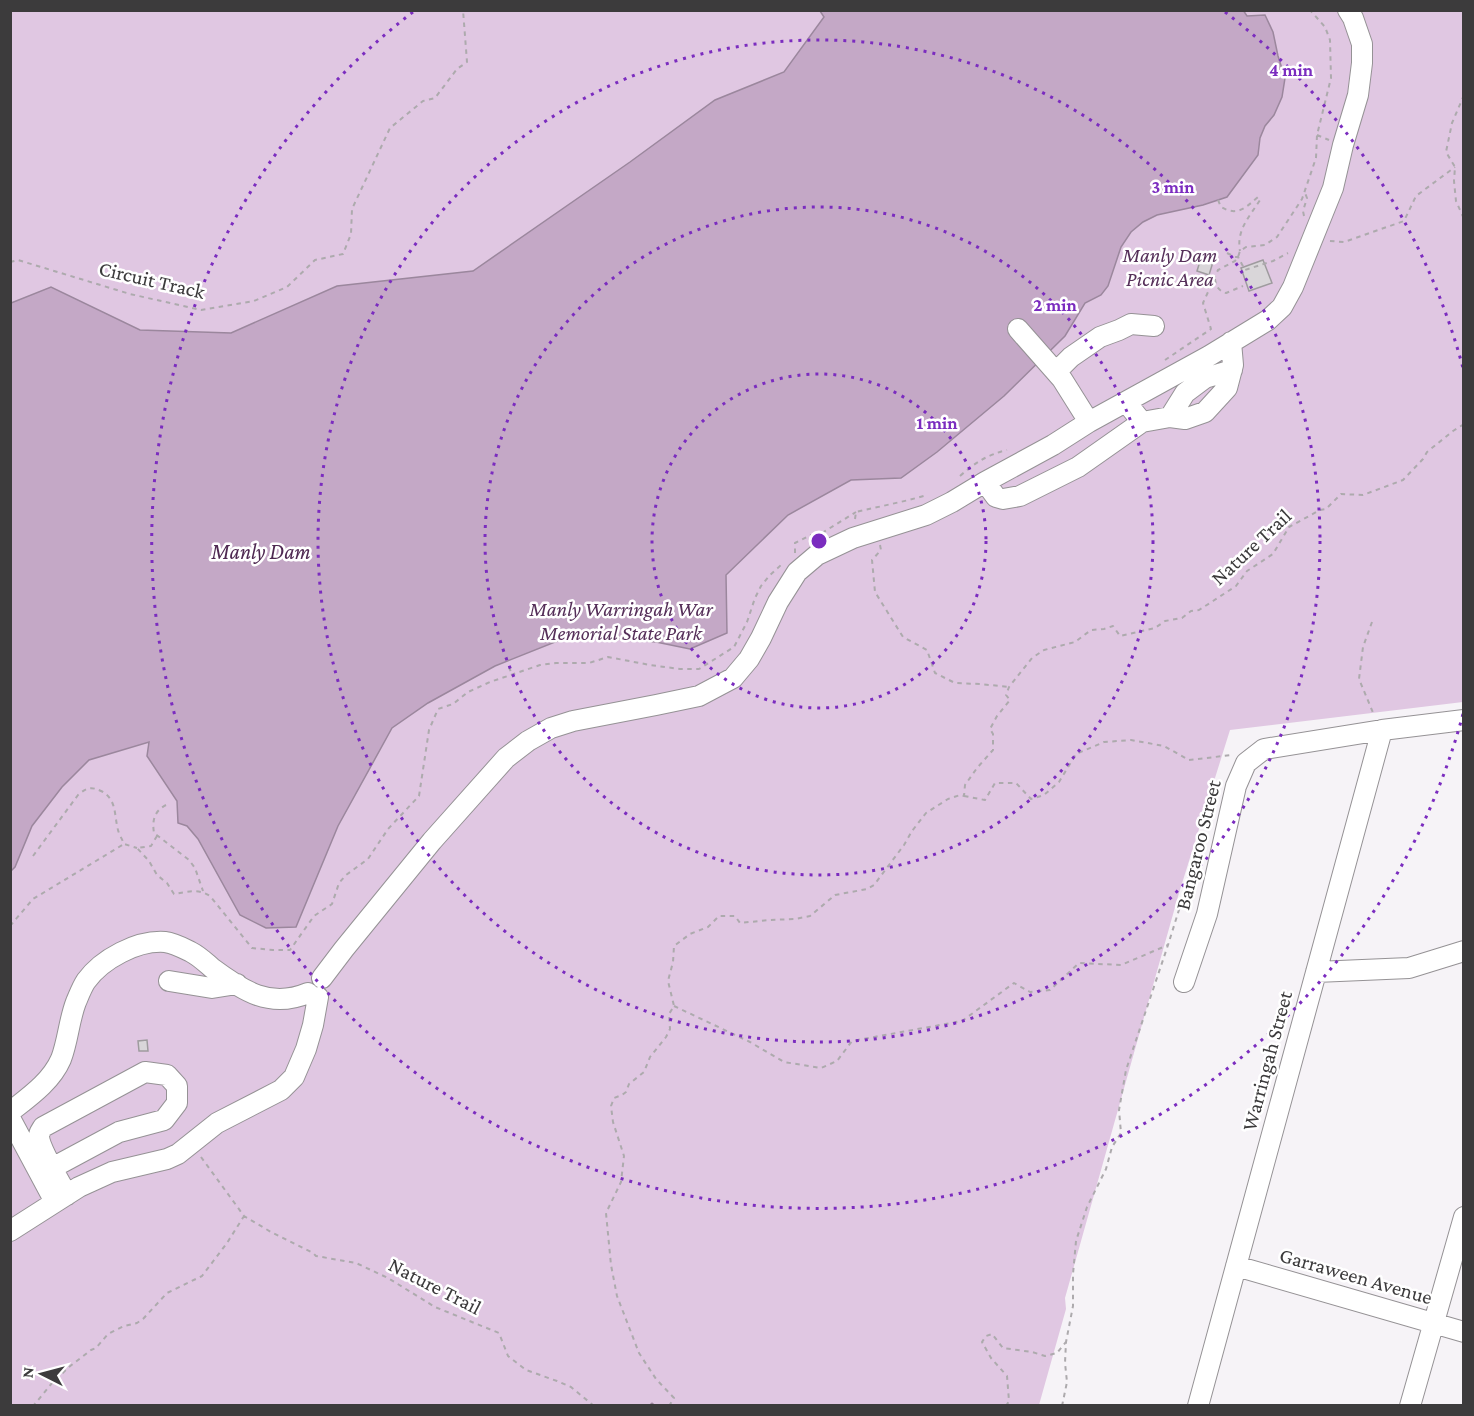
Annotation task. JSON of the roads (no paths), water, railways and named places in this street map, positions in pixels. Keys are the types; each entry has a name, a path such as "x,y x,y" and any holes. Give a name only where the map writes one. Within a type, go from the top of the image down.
{"street":[{"path":"10,1232 61,1199 112,1172 167,1159 177,1154 217,1123 280,1090 294,1077 313,1025 316,990 344,949 432,841 506,758 528,741 551,728 573,721 699,696 733,678 749,659 778,602 797,572 817,555 853,538 926,515 952,502 1268,320 1282,307 1293,287 1333,188 1358,94 1362,44 1348,10"},
{"path":"1056,372 1071,357 1100,337 1131,324 1154,326"},
{"path":"1018,329 1062,379 1089,422"},
{"path":"985,482 996,497 1003,499 1020,496 1078,467 1142,422 1170,417 1185,419 1205,412 1227,388 1233,365 1231,342"},
{"path":"1170,417 1185,393 1205,378 1232,370"},
{"path":"1126,402 1142,422"},
{"name":"Bangaroo Street","path":"1184,982 1207,914 1236,786 1246,763 1264,749 1382,730 1464,720"},
{"name":"Warringah Street","path":"1198,1406 1382,730"},
{"path":"10,1112 38,1090 51,1076 60,1060 75,1004 85,982 112,957 131,948 166,942 180,946 243,988 270,999 296,998 316,990"},
{"path":"1317,972 1409,968 1464,951"},
{"path":"169,981 212,988 237,984"},
{"path":"52,1168 119,1132 164,1120 177,1103 177,1086 167,1074 146,1071 43,1127 39,1140 52,1168 61,1199"},
{"path":"10,1118 61,1199"},
{"path":"1410,1406 1464,1217"},
{"name":"Garraween Avenue","path":"1236,1266 1464,1332"}],"water":[{"name":"Manly Dam","path":"1243,10 1247,16 1265,15 1273,32 1285,78 1282,97 1260,138 1258,155 1227,197 1157,215 1143,222 1131,232 1121,247 1108,286 1101,295 1085,303 1065,336 1004,396 937,452 901,478 851,480 788,515 726,575 727,633 690,649 656,642 575,634 495,666 428,703 392,728 338,826 296,927 266,928 240,915 198,839 187,826 178,823 177,801 147,756 149,742 89,760 62,787 32,826 15,867 11,871 11,303 51,287 140,330 231,333 337,286 473,271 715,100 784,72 824,17 820,11"}],"park label":[{"name":"Manly Dam Picnic Area","path":"1170,267"},
{"name":"Manly Warringah War Memorial State Park","path":"621,621"}]}
